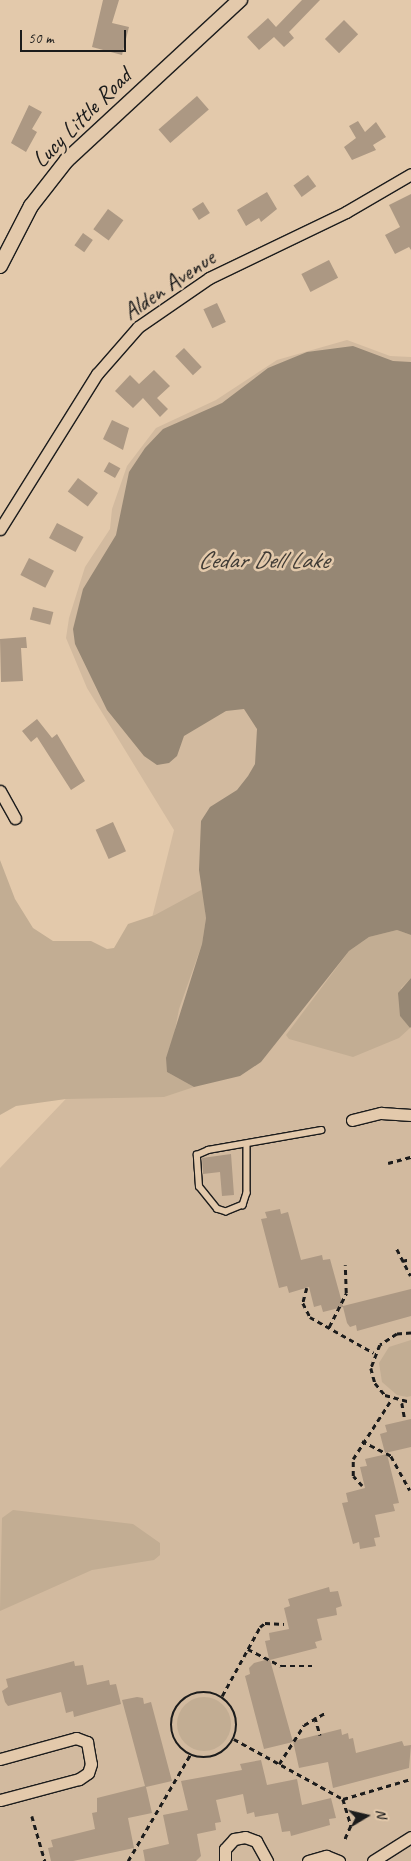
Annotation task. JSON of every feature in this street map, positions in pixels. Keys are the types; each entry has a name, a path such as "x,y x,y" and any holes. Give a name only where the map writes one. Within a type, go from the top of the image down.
{"street":[{"name":"Lucy Little Road","path":"0,266 30,206 67,160 240,0"},
{"name":"Alden Avenue","path":"0,529 98,374 138,327 209,278 346,212 411,174"},
{"path":"0,791 15,818"},
{"path":"352,1120 381,1113 411,1115"},
{"path":"0,1759 76,1738 86,1742 92,1764 88,1773 79,1779 0,1800"},
{"path":"373,1861 411,1837"},
{"path":"225,1861 225,1849 234,1839 244,1838 256,1841 267,1861"},
{"path":"308,1861 326,1856 339,1861"}],"lane":[{"path":"247,1145 243,1205 226,1212 217,1209 200,1187 197,1155 208,1150 247,1145 321,1130"}],"path":[{"path":"388,1163 411,1157"},
{"path":"397,1250 411,1276"},
{"path":"402,1261 411,1258"},
{"path":"328,1328 346,1293 345,1265"},
{"path":"306,1288 306,1311 328,1328 374,1353"},
{"path":"411,1333 388,1338 374,1353 371,1368 375,1383 391,1400 411,1402"},
{"path":"362,1486 353,1476 351,1467 362,1441 391,1400"},
{"path":"402,1402 405,1420"},
{"path":"362,1441 391,1456 410,1490"},
{"path":"222,1696 265,1623 284,1624"},
{"path":"248,1649 280,1666 312,1666"},
{"path":"196,1692 222,1696 236,1716 234,1740 228,1748 210,1758 190,1755 172,1735 175,1708 196,1692"},
{"path":"279,1764 304,1725 325,1713"},
{"path":"315,1717 320,1735"},
{"path":"234,1740 342,1799 351,1826 344,1842"},
{"path":"128,1861 190,1755"},
{"path":"342,1799 411,1780"},
{"path":"32,1816 45,1861"}],"shaded area":[{"path":"347,340 390,356 411,357 411,1861 0,1861 0,1168 121,1041 174,830 87,688 66,638 69,618 85,567 110,529 112,509 127,466 156,428 216,400 277,360"},
{"path":"0,860 15,899 33,928 53,941 91,941 107,949 114,948 128,924 155,915 203,889 206,918 202,944 179,1009 167,1072 194,1087 164,1097 66,1099 16,1106 0,1115"},
{"path":"397,930 411,935 411,978 401,988 400,1016 410,1028 399,1038 353,1057 289,1039 286,1035 349,951 369,937"},
{"path":"411,1340 411,1396 407,1397 397,1395 382,1382 379,1363 389,1347"},
{"path":"13,1510 133,1524 160,1543 160,1555 154,1560 92,1570 0,1611 2,1518"},
{"path":"199,1697 209,1697 219,1701 227,1709 231,1724 227,1739 219,1747 209,1751 199,1751 189,1747 181,1739 177,1729 177,1719 181,1709 189,1701"}],"water":[{"name":"Cedar Dell Lake","path":"353,346 393,361 411,362 411,935 397,930 369,937 349,951 261,1062 240,1076 194,1087 167,1072 166,1058 202,944 206,918 199,870 201,821 210,807 237,790 248,776 255,764 257,729 244,709 226,711 184,736 177,756 169,763 157,765 144,756 107,710 75,644 73,629 83,589 116,535 129,472 145,448 163,429 222,403 268,368 307,352"},
{"path":"411,978 410,1028 400,1016 398,993"}],"building":[{"path":"103,0 119,0 112,23 129,27 122,55 92,47"},
{"path":"302,0 320,0 289,32 294,38 284,47 274,37 259,50 247,37 268,18 276,27"},
{"path":"344,20 358,34 339,53 325,39"},
{"path":"197,96 209,110 170,143 159,129"},
{"path":"29,105 42,112 32,129 37,132 26,152 11,143"},
{"path":"358,121 365,132 376,122 386,137 373,145 376,150 352,160 344,147 356,138 349,126"},
{"path":"308,175 316,186 302,197 293,186"},
{"path":"267,192 277,209 261,222 259,218 246,226 237,210"},
{"path":"411,194 411,250 409,247 395,254 385,235 400,227 389,205"},
{"path":"203,202 210,213 199,220 192,209"},
{"path":"108,209 123,220 109,240 93,229"},
{"path":"83,233 93,240 84,252 74,245"},
{"path":"329,260 338,278 310,292 301,274"},
{"path":"217,303 226,322 212,328 203,309"},
{"path":"184,348 202,367 193,375 175,356"},
{"path":"154,370 170,386 157,398 168,409 160,417 143,398 133,408 115,391 130,375 139,384"},
{"path":"112,420 129,428 123,450 103,439"},
{"path":"109,462 120,468 115,478 104,472"},
{"path":"78,478 98,493 88,507 68,492"},
{"path":"57,523 83,537 76,552 49,538"},
{"path":"29,558 54,571 45,588 20,575"},
{"path":"33,607 53,612 50,625 30,620"},
{"path":"26,637 27,648 21,648 23,681 1,682 0,639"},
{"path":"37,719 52,738 57,734 85,781 71,790 37,737 31,742 22,731"},
{"path":"113,822 126,851 109,859 96,830"},
{"path":"231,1154 234,1195 222,1196 220,1172 203,1174 202,1158"},
{"path":"280,1209 281,1214 288,1212 301,1260 322,1255 323,1260 330,1259 343,1306 411,1289 411,1316 357,1331 356,1325 350,1327 347,1323 343,1307 323,1312 321,1305 314,1307 309,1287 289,1293 287,1286 279,1288 261,1219 267,1218 265,1212"},
{"path":"411,1419 411,1447 385,1453 380,1434 387,1432 385,1425"},
{"path":"387,1454 399,1503 393,1504 395,1511 375,1515 380,1537 374,1538 376,1546 360,1549 359,1542 353,1544 342,1503 348,1502 346,1493 365,1488 360,1467 367,1466 365,1459"},
{"path":"329,1587 330,1592 338,1591 342,1606 336,1608 337,1615 317,1619 322,1640 315,1642 317,1648 270,1660 293,1742 264,1749 245,1676 250,1674 249,1668 254,1663 269,1659 265,1641 270,1640 269,1633 289,1629 284,1608 290,1606 288,1599"},
{"path":"74,1661 75,1666 83,1665 87,1685 109,1680 110,1685 116,1684 121,1704 74,1717 73,1711 66,1713 61,1692 8,1706 5,1702 2,1691 8,1687 6,1679"},
{"path":"137,1697 143,1698 144,1704 151,1702 172,1781 146,1787 152,1813 128,1818 134,1848 73,1861 51,1861 48,1848 53,1847 51,1840 95,1829 92,1813 97,1812 97,1798 145,1786 122,1700"},
{"path":"341,1729 342,1735 348,1733 349,1739 353,1738 356,1753 402,1741 404,1746 411,1745 409,1768 333,1788 328,1762 299,1768 293,1741"},
{"path":"261,1760 267,1785 297,1779 302,1805 331,1798 336,1818 329,1819 330,1825 291,1836 290,1831 282,1832 278,1813 255,1817 254,1812 247,1814 243,1794 216,1800 221,1822 215,1823 216,1830 197,1834 201,1856 196,1861 145,1861 143,1850 169,1844 163,1815 188,1810 181,1781 242,1770 240,1764"}]}
